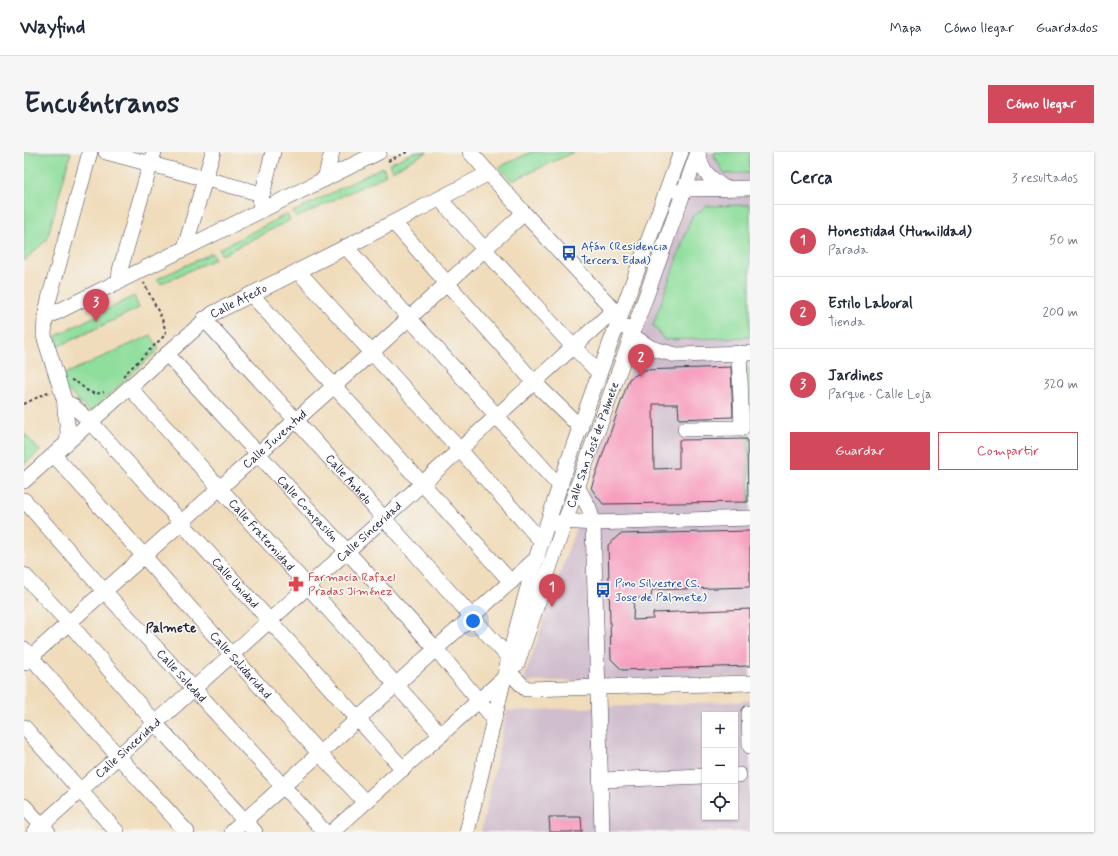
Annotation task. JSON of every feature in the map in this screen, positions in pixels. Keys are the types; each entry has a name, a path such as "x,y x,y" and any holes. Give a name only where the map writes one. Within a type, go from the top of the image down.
{"street":[{"path":"67,442 69,433 68,420 64,408 65,402 44,336 45,318 90,152"},
{"path":"106,152 152,158 206,179 262,194"},
{"path":"185,247 213,152"},
{"path":"258,212 273,152"},
{"path":"325,179 332,152"},
{"path":"45,318 119,282 185,247 379,152"},
{"path":"470,152 524,213 618,313 631,335 651,348 676,355 745,353 742,428 685,429"},
{"name":"Calle San José de Palmete","path":"490,738 509,677 509,658 547,526 581,428 618,313 681,152"},
{"path":"698,152 702,167 710,178 726,189"},
{"name":"Calle San José de Palmete","path":"467,832 494,719 631,335 686,189 698,152"},
{"path":"119,282 120,270 152,158"},
{"name":"Calle Afecto","path":"24,481 90,421 124,384 167,354 212,314 489,173"},
{"path":"665,196 686,189 750,188"},
{"path":"440,199 484,249 599,373"},
{"name":"Calle Juventud","path":"26,656 105,592 524,213"},
{"path":"394,222 534,382 581,428"},
{"path":"346,247 552,478 561,485"},
{"path":"298,271 542,542"},
{"path":"251,294 510,582"},
{"path":"616,378 618,313"},
{"name":"Calle Sinceridad","path":"41,830 79,790 422,485 534,382 574,347 618,313"},
{"name":"Calle Anhelo","path":"204,320 296,419 509,658"},
{"name":"Calle Compasión","path":"167,354 436,649 494,719"},
{"name":"Calle Fraternidad","path":"124,384 220,488 397,684 441,735"},
{"name":"Calle Unidad","path":"65,402 73,406 90,421 359,718 403,769"},
{"name":"Calle Solidaridad","path":"54,455 319,753 365,802"},
{"path":"577,486 589,508 593,523 602,832"},
{"name":"Calle Soledad","path":"24,500 105,592 325,832"},
{"path":"547,526 565,521 593,523 750,518"},
{"path":"232,832 537,558"},
{"path":"24,574 69,622 155,723 255,832"},
{"path":"26,656 187,832"},
{"path":"332,832 478,701 509,677 526,689 750,683"},
{"path":"750,713 750,746"},
{"path":"24,727 118,832"},
{"path":"600,780 702,776"},
{"path":"24,806 41,830"}],"path":[{"path":"124,384 166,332 162,319 144,283 138,286"},
{"path":"24,404 73,380 88,392 103,393 109,388"}],"shaded area":[{"path":"704,152 750,152 750,676 523,682"},
{"path":"750,701 750,832 481,832 507,711"}],"green space":[{"path":"24,152 71,152 47,239 24,261"},
{"path":"414,152 427,152 392,171 389,164"},
{"path":"531,152 574,152 512,181 499,167"},
{"path":"715,152 750,152 750,173 725,174 714,156"},
{"path":"383,167 386,175 296,218 293,212"},
{"path":"750,205 750,337 664,340 653,325 691,218 706,206"},
{"path":"287,214 290,220 222,255 219,249"},
{"path":"212,253 215,259 160,284 157,279"},
{"path":"134,296 139,308 57,347 56,336"},
{"path":"151,335 159,349 90,412 56,378"},
{"path":"746,369 750,369 750,502 748,502"},
{"path":"24,433 40,451 24,464"}],"building":[{"path":"731,367 733,417 679,419 678,404 653,404 654,469 679,468 679,440 747,439 748,502 603,504 591,488 629,379 644,370"},
{"path":"750,531 750,587 652,590 651,598 634,598 633,620 653,619 653,613 750,609 750,666 622,670 611,659 608,545 620,534"},
{"path":"549,817 581,817 582,832 550,832"}],"place":[{"name":"Afán (Residencia Tercera Edad)","path":"569,253"},
{"name":"Jardines","path":"96,322"},
{"name":"Estilo Laboral","path":"641,377"},
{"name":"Farmacia Rafael Pradas Jiménez","path":"296,584"},
{"name":"Pino Silvestre (S. Jose de Palmete)","path":"603,590"},
{"name":"Honestidad (Humildad)","path":"552,607"}],"district":[{"name":"Palmete","path":"171,627"}]}
